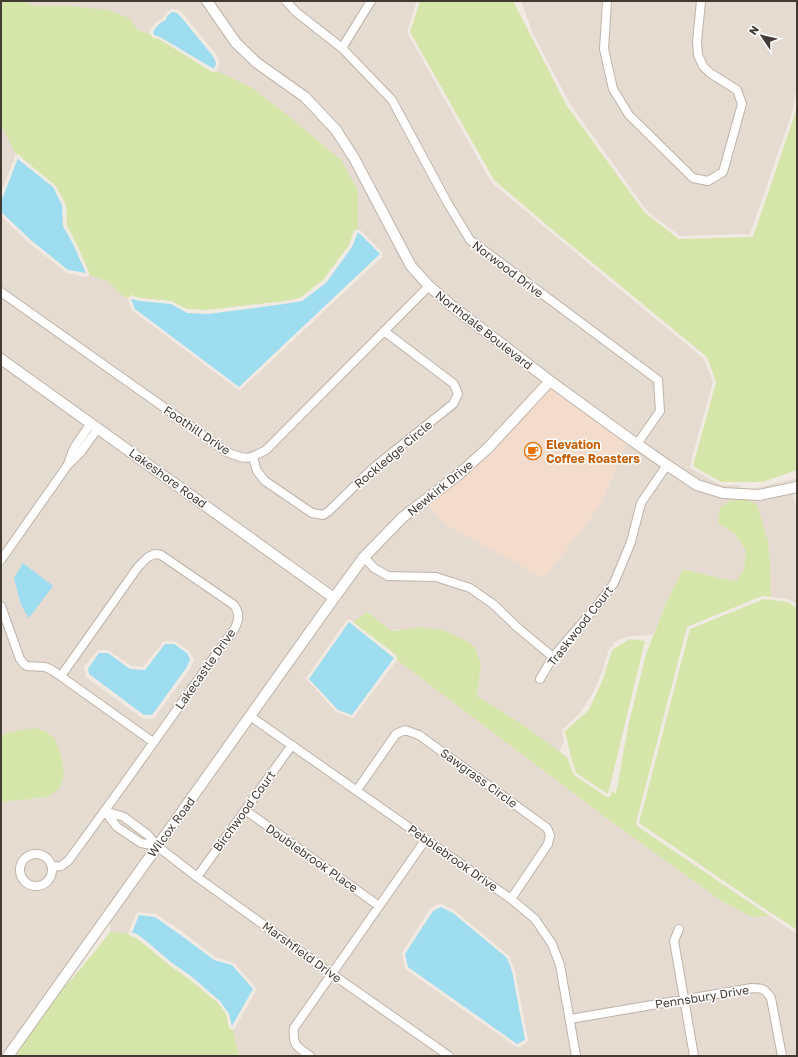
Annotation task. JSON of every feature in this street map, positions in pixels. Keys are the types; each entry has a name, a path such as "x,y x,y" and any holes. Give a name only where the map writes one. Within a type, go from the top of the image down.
{"street":[{"name":"Northdale Boulevard","path":"207,1 236,43 257,63 305,97 336,130 354,158 411,266 429,286 452,306 550,381 697,485 723,493 759,494 797,489"},
{"name":"Norwood Drive","path":"286,1 296,12 342,48 392,100 446,202 470,240 658,380 660,411 637,444"},
{"path":"342,48 371,1"},
{"path":"607,1 604,49 613,89 629,115 693,178 708,181 723,172 742,104 737,90 710,73 703,66 698,55 697,42 702,1"},
{"path":"253,457 266,450 429,286"},
{"name":"Foothill Drive","path":"1,292 227,452 240,458 253,457"},
{"name":"Rockledge Circle","path":"253,457 257,471 265,481 312,513 323,515 372,469 453,404 458,394 454,384 384,331"},
{"name":"Lakeshore Road","path":"1,359 334,598"},
{"name":"Newkirk Drive","path":"334,598 364,557 403,517 458,475 488,448 550,381"},
{"path":"1,560 67,466 74,448 94,426"},
{"name":"Traskwood Court","path":"540,679 553,657 600,602 614,583 631,542 641,503 667,465"},
{"name":"Lakecastle Drive","path":"52,867 61,866 68,861 105,811 235,628 238,621 238,612 234,605 161,555 155,554 138,567 61,676"},
{"path":"364,557 374,568 388,576 436,577 470,588 493,604 518,628 553,657"},
{"name":"Wilcox Road","path":"8,1056 334,598"},
{"path":"1,606 20,659 27,666 45,667 52,670 153,742"},
{"name":"Pebblebrook Drive","path":"250,716 511,899 535,919 552,944 560,965 576,1056"},
{"name":"Sawgrass Circle","path":"356,790 396,734 405,730 419,735 547,828 550,835 548,844 511,899"},
{"name":"Birchwood Court","path":"197,877 292,745"},
{"name":"Doublebrook Place","path":"244,810 379,906"},
{"name":"Marshfield Drive","path":"105,811 117,826 141,843 157,846 197,877 449,1056"},
{"path":"310,1056 297,1047 293,1037 294,1028 426,839"},
{"path":"31,855 42,855 47,858 52,867 53,872 48,882 39,887 28,885 21,877 20,866 22,861 31,855"},
{"path":"678,929 674,941 694,1056"},
{"name":"Pennsbury Drive","path":"570,1019 752,988 761,988 772,998 782,1056"}],"shaded area":[{"path":"22,1 202,1 232,45 302,99 333,132 424,285 263,447 251,453 240,454 228,449 1,288 1,216 29,243 67,273 86,277 89,275 107,281 123,296 128,298 133,311 240,390 383,256 382,252 358,229 358,190 341,160 285,113 251,87 217,71 219,60 215,53 184,15 178,10 171,9 165,14 163,18 156,22 151,28 149,32 150,34 139,31 129,18 69,6 36,6"},
{"path":"211,1 281,1 294,15 340,51 389,101 443,204 467,243 654,382 656,410 636,439 454,303 432,283 414,264 339,128 259,60 239,41"},
{"path":"291,1 366,1 341,43 299,10"},
{"path":"376,1 417,1 407,32 491,182 704,359 713,382 690,467 720,485 740,485 742,490 724,489 699,481 643,444 664,413 662,380 472,238 450,201 395,98 347,48"},
{"path":"521,1 603,1 610,90 692,181 708,185 725,175 746,105 706,64 702,54 701,42 706,1 797,1 797,87 792,113 750,234 680,236 647,211 570,104 533,34"},
{"path":"611,1 697,1 693,41 694,56 699,67 733,92 738,104 719,169 707,177 694,174 632,113 617,88 608,49"},
{"path":"1,127 3,128 16,154 1,192"},
{"path":"430,291 545,381 485,445 455,472 334,590 196,494 1,354 1,297 225,455 239,461 250,461 253,471 325,518 332,514 375,472 455,407 461,396 390,331"},
{"path":"385,336 450,386 453,393 449,402 369,466 327,508 322,511 313,509 268,478 260,469 257,459 269,453"},
{"path":"1,363 86,424 69,449 75,453 92,428 76,453 83,458 99,434 328,599 156,840 150,832 123,812 119,817 147,841 143,840 115,821 112,827 139,846 150,849 3,1056 1,1056 1,802 48,797 55,739 47,732 9,732 1,736","holes":["164,641 174,641 189,651 194,660 190,669 153,718 142,718 86,677 84,667 98,650 108,650 131,666 143,667"]},
{"path":"551,386 627,441 600,506 544,578 446,525 427,503"},
{"path":"627,441 662,466 637,501 627,540 610,581 597,600 552,651 520,625 496,602 436,573 389,572 376,565 369,557 406,520 427,503 446,525 600,506"},
{"path":"669,470 695,488 793,492 797,511 797,605 789,599 771,597 768,541 718,523 735,534 746,551 744,570 736,581 683,569 666,603 653,635 629,636 614,642 613,646 609,649 602,672 593,693 578,715 562,730 564,741 559,752 519,722 477,696 481,664 399,629 392,631 367,612 353,622 350,619 347,620 306,678 336,712 353,718 397,660 609,820 720,900 752,917 770,916 797,934 797,1056 786,1056 775,998 767,987 760,984 751,984 687,995 678,941 684,927 676,924 670,941 679,996 573,1014 564,965 516,898 552,846 554,836 550,825 421,732 393,732 355,785 256,715 365,563 371,570 436,581 468,592 491,607 515,631 548,657 535,680 542,684 557,659 603,605 617,585 634,543 645,505"},
{"path":"797,478 797,483 759,491 747,490"},
{"path":"252,721 286,745 196,872 162,846"},
{"path":"406,734 418,738 544,830 546,835 544,842 510,893 362,790 399,737"},
{"path":"293,750 420,840 378,900 250,810"},
{"path":"246,815 374,906 330,968 202,877"},
{"path":"427,844 509,902 532,921 549,946 556,966 572,1056 455,1056 337,973","holes":["441,904 454,910 509,956 515,971 528,1040 520,1048 405,969 402,953 430,908"]},
{"path":"158,852 191,878 326,974 290,1027 289,1039 295,1050 304,1056 239,1056 233,1030 257,989 234,963 215,957 156,914 137,912 128,933 110,932 110,919"},
{"path":"333,979 443,1056 316,1056 300,1044 297,1037 298,1029"},
{"path":"753,991 764,994 768,999 778,1056 698,1056 688,1003"},
{"path":"681,1004 690,1056 580,1056 574,1022"}],"green space":[{"path":"2,1 22,1 36,6 69,6 108,10 129,18 139,31 150,34 153,38 159,39 212,72 217,71 251,87 285,113 341,160 358,190 358,229 354,231 349,245 323,280 300,298 207,310 187,309 171,301 140,298 131,295 128,298 123,296 107,281 89,275 76,243 67,226 66,205 56,186 20,155 16,154 1,127"},
{"path":"420,1 513,1 567,106 645,213 679,239 753,237 795,114 797,104 797,470 763,482 721,482 693,466 716,382 707,357 494,180 410,32"},
{"path":"744,498 757,505 768,541 771,597 762,596 687,627 636,823 637,826 770,916 752,917 720,900 609,820 397,660 396,655 353,622 367,612 392,631 419,627 443,630 463,639 475,647 481,664 477,696 519,722 567,757 574,775 609,797 612,791 616,793 628,727 646,654 666,603 683,569 736,581 744,570 746,551 735,534 718,523 720,508 729,501"},
{"path":"764,599 789,602 797,609 797,930 639,823 690,629"},
{"path":"630,639 645,641 608,794 576,773 565,731 589,710 603,679 612,650"},
{"path":"36,728 47,732 55,739 61,755 64,775 59,789 48,797 1,802 1,736 9,732"},
{"path":"110,932 128,933 130,936 143,943 218,1003 226,1014 229,1028 233,1030 239,1056 16,1056 53,1000"}],"water":[{"path":"172,12 177,13 181,17 212,55 216,64 214,69 160,37 154,35 153,32 155,28 166,20 167,16"},
{"path":"18,158 53,187 62,205 63,226 86,273 68,270 32,241 1,212 1,202"},
{"path":"358,232 380,254 239,387 135,309 131,299 171,304 187,313 208,314 302,301 326,283 352,247"},
{"path":"23,563 53,586 29,618 21,605 14,578"},
{"path":"349,622 394,658 352,715 338,710 309,679"},
{"path":"165,644 174,644 187,653 190,659 187,667 152,715 144,715 89,674 88,669 99,653 108,653 130,669 145,670"},
{"path":"441,907 453,913 507,958 512,971 525,1040 517,1044 408,967 405,954 433,911"},
{"path":"139,915 155,917 214,960 232,965 253,989 232,1026 229,1014 220,1001 145,940 135,933 132,933"}],"place":[{"name":"Elevation Coffee Roasters","path":"533,451"}]}
